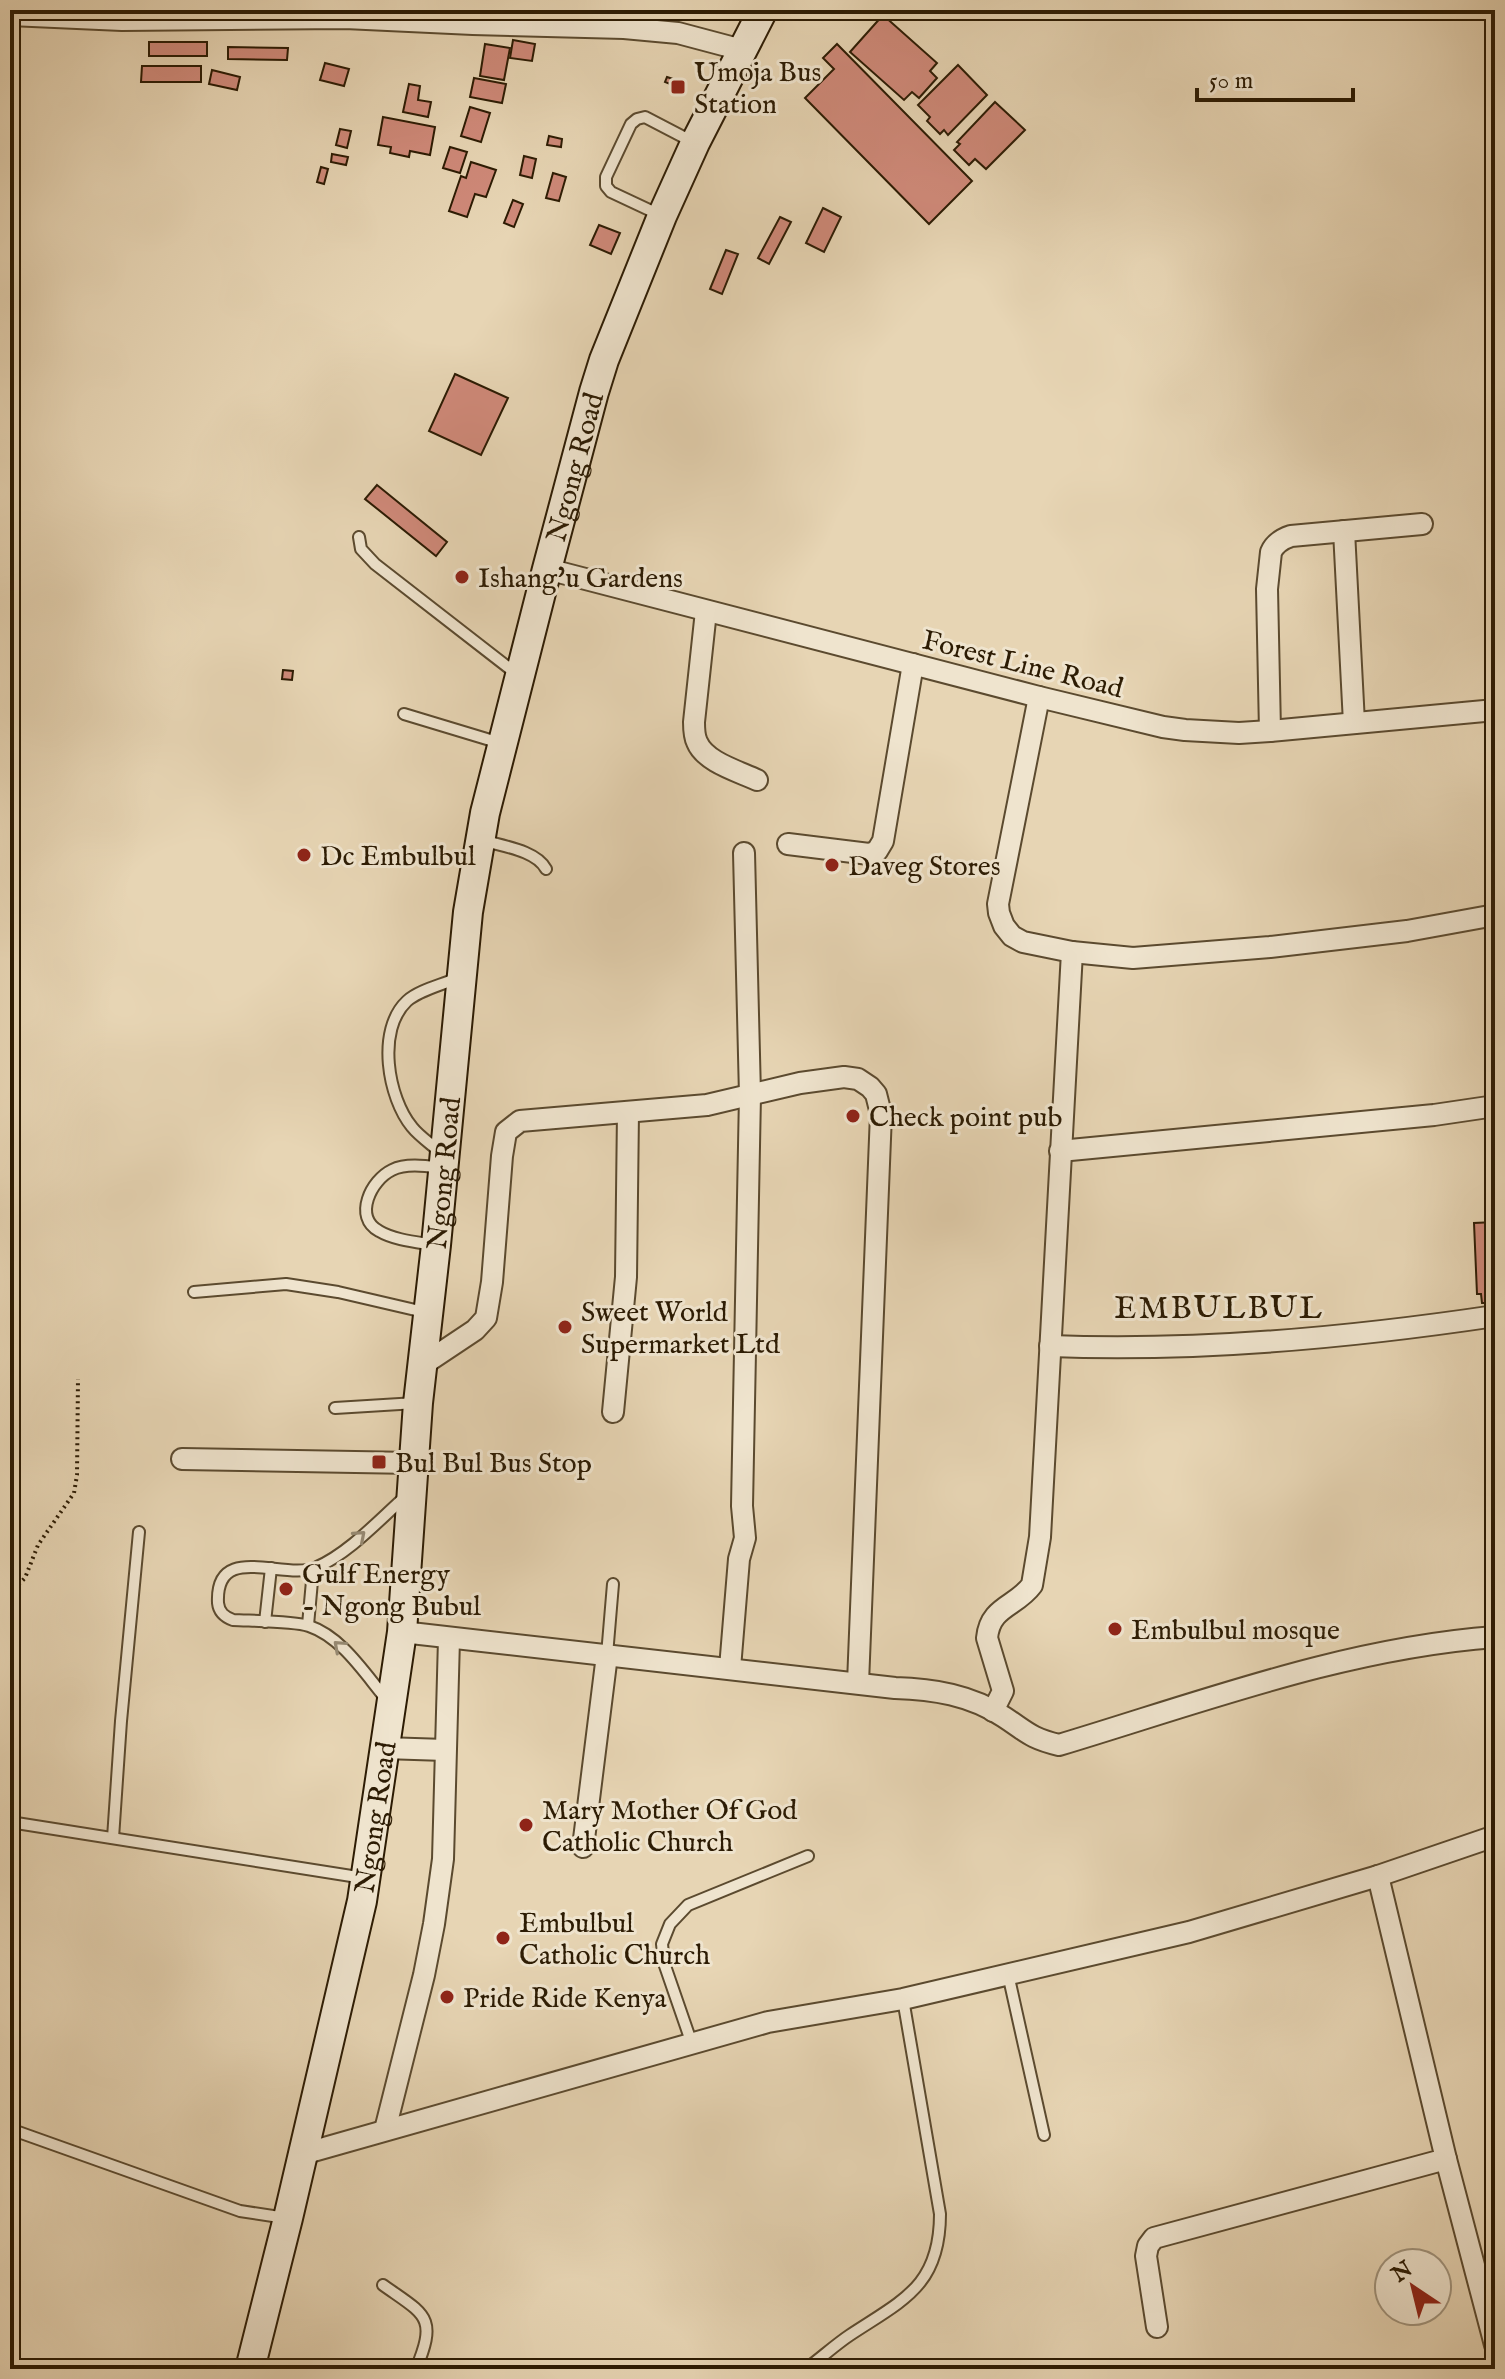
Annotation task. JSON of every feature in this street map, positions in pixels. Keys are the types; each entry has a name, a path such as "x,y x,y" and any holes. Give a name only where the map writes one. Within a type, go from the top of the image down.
{"main road":[{"name":"Ngong Road","path":"250,2369 362,1901 402,1632 418,1403 468,912 480,840 519,676 594,392 622,312 662,216 695,143 763,10"}],"street":[{"path":"10,15 122,20 345,18 624,28 678,33 742,50"},
{"path":"1270,731 1267,589 1271,552 1278,542 1291,536 1422,524"},
{"path":"1344,531 1354,723"},
{"name":"Forest Line Road","path":"547,569 1039,697 1185,730 1239,733 1495,710"},
{"path":"706,611 694,722 695,740 703,752 757,780"},
{"path":"788,844 869,854 880,847 913,664"},
{"path":"1039,697 999,896 999,913 1008,931 1023,942 1072,952 1133,958 1270,947 1413,930 1495,915"},
{"path":"730,1668 739,1559 745,1538 742,1506 750,1095 744,853"},
{"path":"993,1711 1003,1691 988,1642 988,1630 1000,1611 1032,1585 1040,1537 1072,952"},
{"path":"424,1364 475,1330 486,1318 506,1132 520,1121 707,1105 800,1083 853,1078 863,1081 876,1094 881,1114 858,1683"},
{"path":"1060,1151 1434,1115 1495,1106"},
{"path":"613,1412 626,1277 628,1112"},
{"path":"1050,1346 1166,1348 1415,1328 1495,1316"},
{"path":"182,1459 413,1463"},
{"path":"402,1632 944,1692 993,1711 1038,1740 1059,1745 1301,1671 1412,1647 1495,1637"},
{"path":"385,2130 424,1975 443,1859 449,1639"},
{"path":"583,1847 607,1655"},
{"path":"384,1748 445,1750"},
{"path":"303,2154 768,2022 903,1999 1189,1932 1378,1876 1495,1836"},
{"path":"1378,1876 1446,2159 1495,2345"},
{"path":"1157,2327 1146,2250 1157,2235 1446,2159"}],"lane":[{"path":"662,216 611,192 606,186 606,177 631,124 637,119 645,117 695,143"},
{"path":"359,537 361,549 375,564 519,676"},
{"path":"404,714 502,743"},
{"path":"480,840 530,855 542,861 546,869"},
{"path":"444,1162 412,1128 397,1103 389,1079 389,1038 407,1001 463,976"},
{"path":"436,1245 413,1242 378,1231 366,1212 368,1196 376,1181 392,1169 444,1162"},
{"path":"194,1292 286,1284 338,1292 429,1313"},
{"path":"335,1408 418,1403"},
{"path":"391,1704 342,1648 325,1634 308,1625 233,1620 224,1616 218,1606 221,1579 228,1571 241,1567 313,1570 338,1556 411,1492"},
{"path":"113,1838 139,1532"},
{"path":"265,1622 271,1568"},
{"path":"308,1625 313,1570"},
{"path":"607,1655 613,1584"},
{"path":"10,1822 365,1878"},
{"path":"692,2044 664,1963 662,1944 670,1924 688,1905 808,1856"},
{"path":"1008,1974 1044,2135"},
{"path":"806,2369 907,2298 926,2275 936,2253 940,2214 903,1999"},
{"path":"10,2129 240,2211 288,2218"},
{"path":"383,2285 426,2321 429,2334 416,2369"}],"path":[{"path":"10,1593 25,1578 38,1545 74,1493 78,1379"}],"building":[{"path":"883,15 937,63 930,71 937,78 919,98 912,92 904,100 850,52"},
{"path":"513,40 535,44 532,61 510,58"},
{"path":"149,42 207,42 207,56 149,56"},
{"path":"485,44 510,48 504,80 480,76"},
{"path":"837,44 972,181 929,224 805,98 834,69 823,58"},
{"path":"228,47 288,48 287,60 228,59"},
{"path":"325,63 349,69 344,86 320,80"},
{"path":"958,65 987,95 948,135 944,130 940,134 927,121 930,117 918,105"},
{"path":"142,66 201,66 201,82 141,82"},
{"path":"212,70 240,77 237,90 209,84"},
{"path":"667,77 682,82 680,88 665,82"},
{"path":"474,78 506,84 502,103 470,97"},
{"path":"409,84 420,86 418,100 431,102 428,117 403,112"},
{"path":"995,102 1025,130 986,169 975,159 969,165 954,150 960,144 957,142"},
{"path":"470,107 490,113 481,142 461,136"},
{"path":"383,117 435,127 430,155 410,151 409,157 390,153 391,147 378,145"},
{"path":"340,129 351,131 347,148 336,145"},
{"path":"549,136 562,139 561,147 547,145"},
{"path":"450,147 467,152 460,173 443,168"},
{"path":"332,154 348,157 346,165 331,162"},
{"path":"524,156 536,159 532,178 520,175"},
{"path":"471,162 496,170 486,197 475,194 467,217 449,211 461,176 466,178"},
{"path":"321,167 328,169 324,184 317,182"},
{"path":"553,173 566,177 559,201 546,198"},
{"path":"513,200 523,204 514,227 504,223"},
{"path":"823,208 841,217 824,252 806,243"},
{"path":"780,217 791,222 769,264 758,258"},
{"path":"599,225 620,233 611,254 590,245"},
{"path":"726,250 738,254 722,294 710,289"},
{"path":"455,374 508,398 481,455 429,431"},
{"path":"377,485 447,542 436,556 365,499"},
{"path":"283,670 293,671 292,680 282,679"},
{"path":"1495,1222 1495,1303 1482,1303 1481,1294 1477,1294 1474,1223"}],"place":[{"name":"Umoja Bus Station","path":"678,87"},
{"name":"Ishang'u Gardens","path":"462,577"},
{"name":"Dc Embulbul","path":"304,855"},
{"name":"Daveg Stores","path":"832,865"},
{"name":"Check point pub","path":"853,1116"},
{"name":"Sweet World Supermarket Ltd","path":"565,1327"},
{"name":"Bul Bul Bus Stop","path":"379,1462"},
{"name":"Gulf Energy - Ngong Bubul","path":"286,1589"},
{"name":"Embulbul mosque","path":"1115,1629"},
{"name":"Mary Mother Of God Catholic Church","path":"526,1825"},
{"name":"Embulbul Catholic Church","path":"503,1938"},
{"name":"Pride Ride Kenya","path":"447,1997"}],"district":[{"name":"EMBULBUL","path":"1219,1307"}]}
